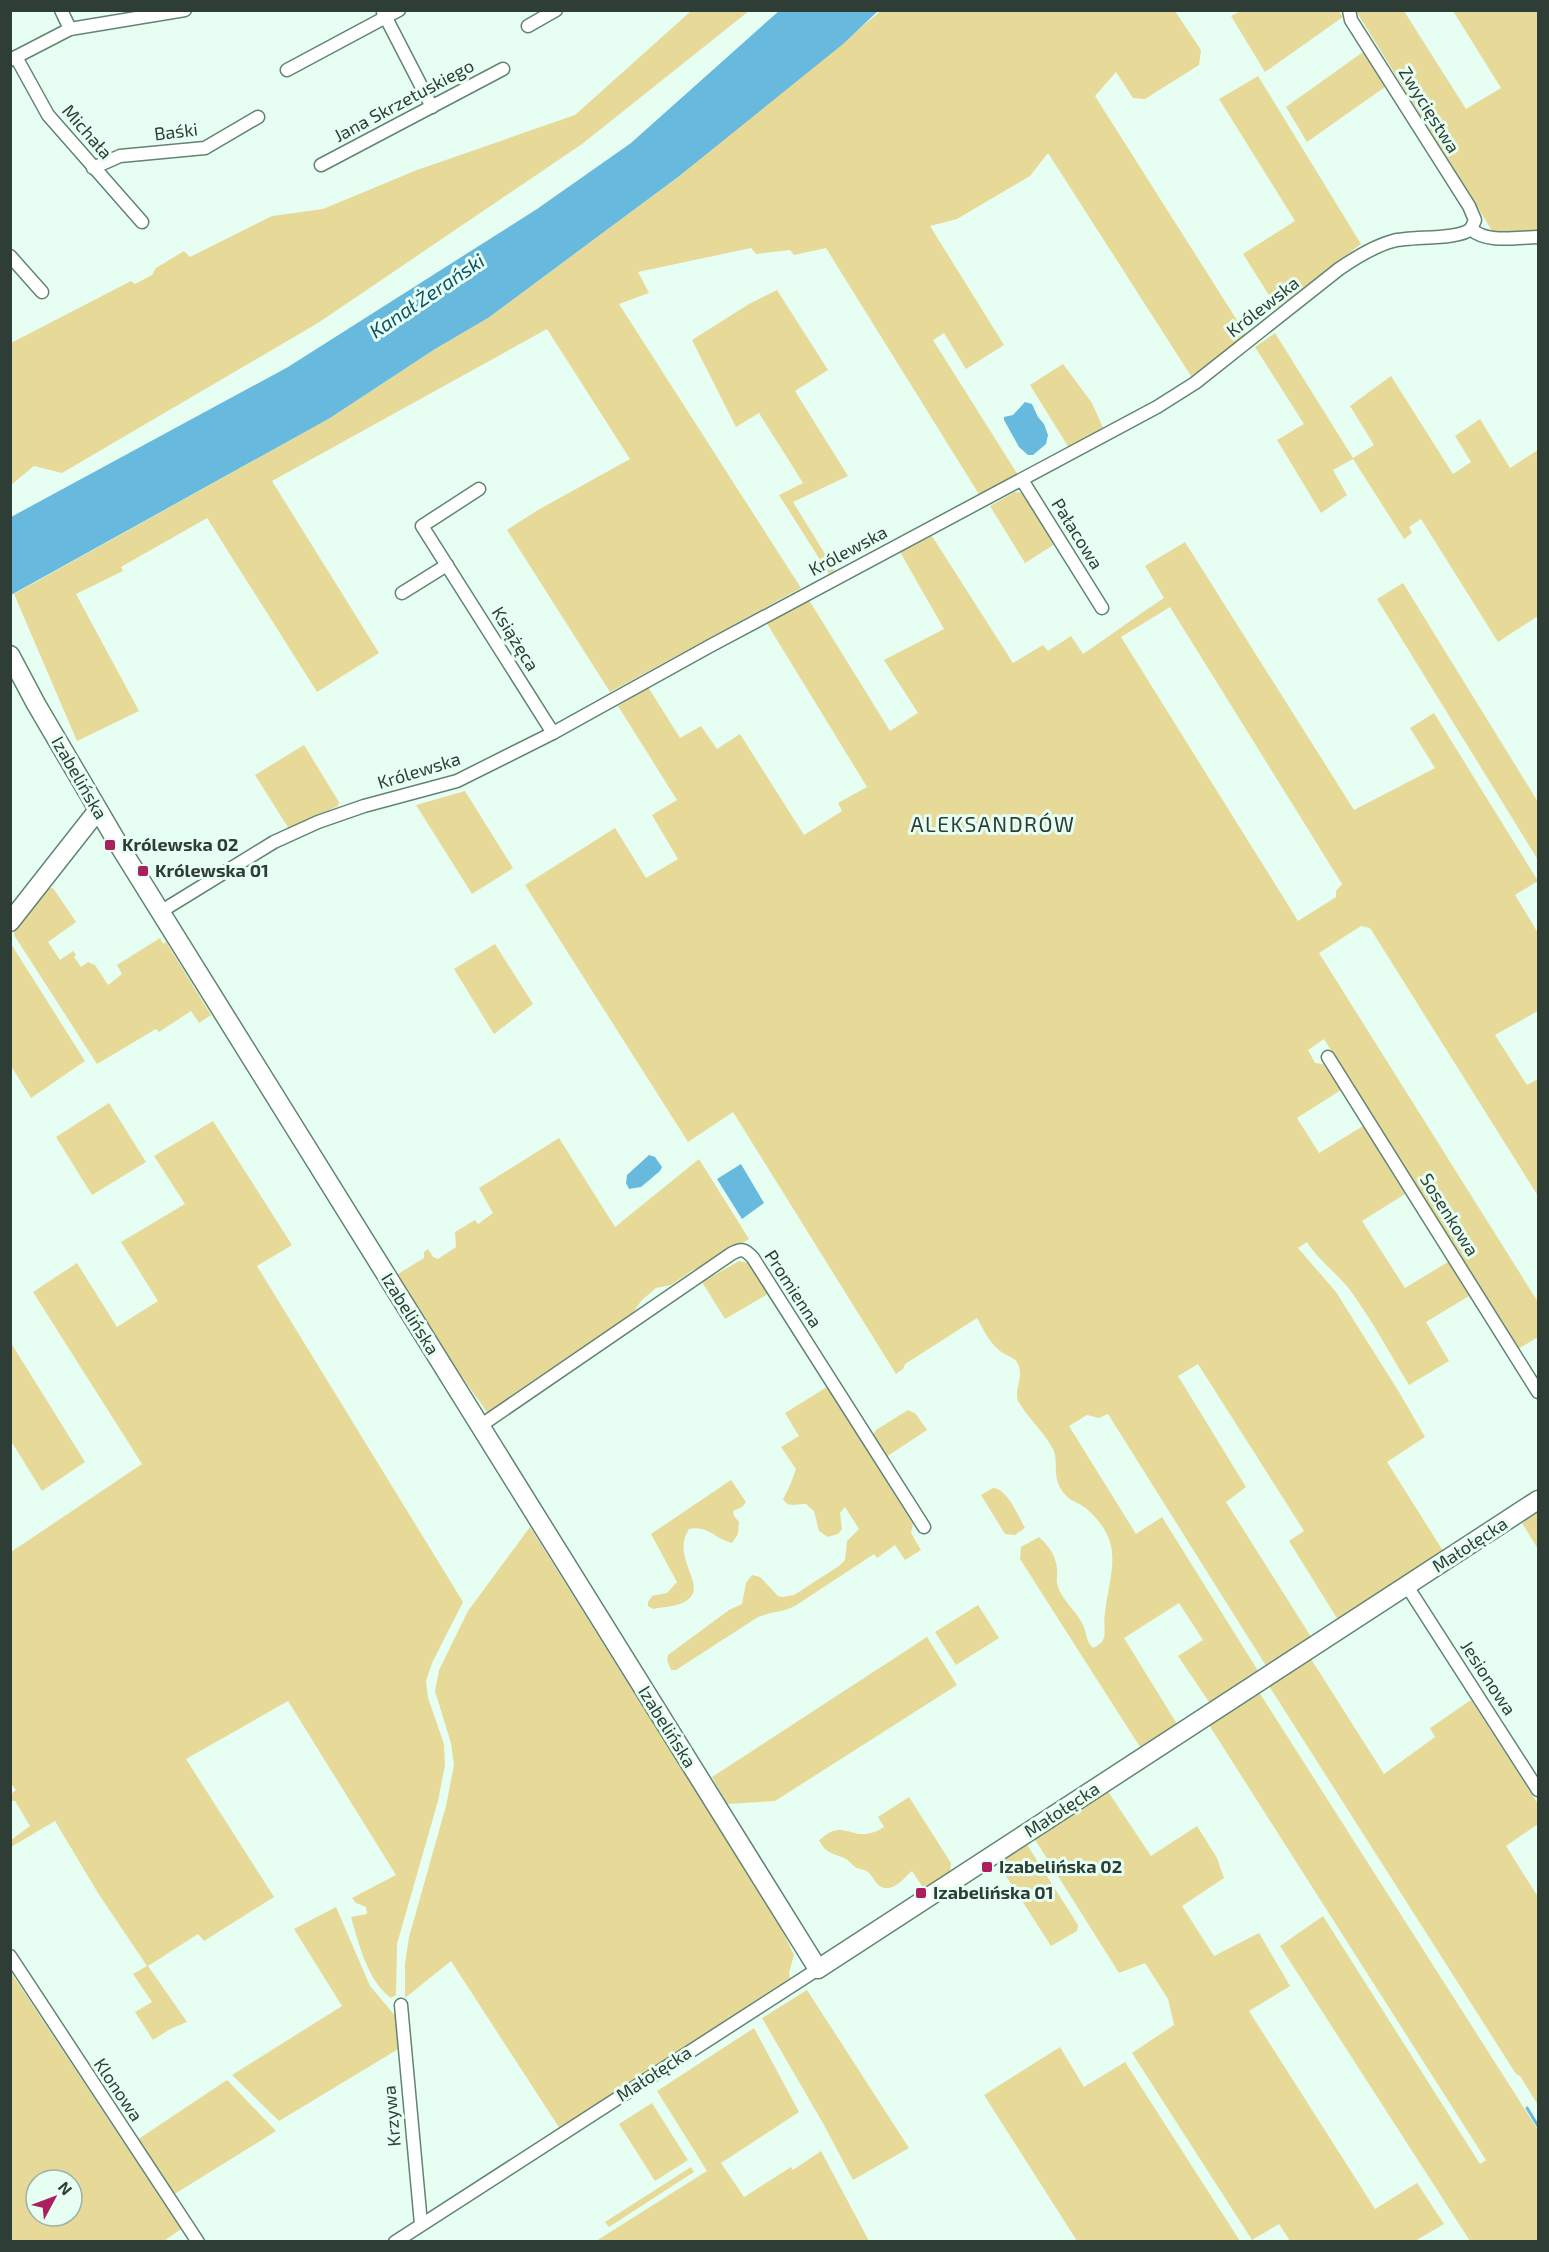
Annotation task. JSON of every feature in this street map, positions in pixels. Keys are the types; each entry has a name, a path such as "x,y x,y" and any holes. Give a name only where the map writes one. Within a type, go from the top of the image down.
{"street":[{"path":"61,10 70,29"},
{"path":"13,58 70,29 186,10"},
{"path":"287,70 384,14 399,10"},
{"path":"528,26 556,10"},
{"name":"Zwycięstwa","path":"1349,10 1351,20 1469,206 1475,220 1471,229"},
{"path":"384,14 432,107"},
{"name":"Michała","path":"13,58 48,115 142,222"},
{"name":"Jana Skrzetuskiego","path":"321,165 503,69"},
{"name":"Baśki","path":"93,168 120,156 205,148 258,117"},
{"path":"1471,229 1478,235 1492,238 1539,237"},
{"name":"Królewska","path":"160,912 274,842 318,822 364,806 457,781 553,733 710,646 1180,394 1352,260 1392,241 1454,236 1471,229"},
{"path":"10,256 42,292"},
{"name":"Pałacowa","path":"1022,480 1102,608"},
{"name":"Książęca","path":"479,489 422,526 553,733"},
{"path":"402,593 447,565"},
{"name":"Izabelińska","path":"10,655 36,704 160,912 818,1969"},
{"path":"10,922 98,810"},
{"name":"Sosenkowa","path":"1329,1058 1539,1392"},
{"name":"Promienna","path":"480,1426 741,1249 753,1258 924,1527"},
{"name":"Małołęcka","path":"400,2240 421,2224 1539,1500"},
{"name":"Jesionowa","path":"1407,1586 1539,1790"},
{"name":"Klonowa","path":"10,1956 198,2241"},
{"name":"Krzywa","path":"401,2005 421,2224"}],"shaded area":[{"path":"691,11 749,11 582,144 318,323 62,473 34,466 11,485 11,343 131,281 135,284 152,275 156,268 184,251 190,257 272,216 323,209 417,170 575,115"},
{"path":"881,11 1175,11 1201,50 1199,65 1145,99 1133,98 1116,72 1095,96 1247,336 1191,376 1048,153 1030,176 957,219 930,226 1004,345 966,369 944,333 933,340 1018,475 980,496 826,248 794,255 790,250 756,254 751,248 638,272 649,293 619,304 801,588 610,692 507,530 538,510 630,459 547,329 272,481 379,653 317,692 207,518 121,567 123,571 76,594 139,711 77,741 14,594 330,418 435,349 488,318 678,177"},
{"path":"1241,11 1339,11 1343,17 1265,72 1231,16"},
{"path":"1356,11 1404,11 1466,109 1501,88 1453,11 1538,11 1538,232 1494,234"},
{"path":"1363,52 1385,87 1307,142 1286,107"},
{"path":"1258,76 1361,244 1277,308 1243,254 1295,221 1219,99"},
{"path":"777,290 828,370 795,391 848,476 793,502 835,570 829,574 779,495 803,483 759,413 736,427 692,340 749,304"},
{"path":"1275,333 1353,458 1374,445 1350,406 1391,376 1453,474 1471,462 1455,436 1480,419 1510,468 1538,450 1538,616 1498,642 1421,519 1409,527 1412,533 1404,539 1353,459 1333,470 1347,495 1321,513 1277,440 1304,424 1255,347"},
{"path":"1063,364 1092,403 1104,430 1069,448 1030,385"},
{"path":"1015,492 1023,493 1055,544 1025,563 990,506"},
{"path":"932,536 1013,663 1043,645 1048,651 1071,636 1083,654 1164,598 1145,566 1185,542 1354,810 1435,768 1410,728 1434,713 1538,881 1515,895 1538,933 1538,1011 1495,1035 1527,1085 1538,1079 1538,1196 1370,928 1361,926 1319,953 1538,1302 1538,1337 1518,1349 1324,1039 1308,1050 1315,1063 1323,1064 1341,1090 1297,1118 1319,1153 1363,1126 1405,1194 1362,1221 1405,1288 1448,1262 1469,1296 1426,1322 1449,1361 1409,1385 1350,1290 1307,1242 1298,1248 1336,1292 1425,1437 1387,1462 1445,1554 1340,1623 1289,1541 1304,1531 1198,1364 1178,1376 1246,1487 1226,1502 1313,1640 1268,1669 1108,1414 1099,1418 1087,1415 1069,1426 1136,1534 1162,1517 1260,1674 1211,1705 1178,1656 1203,1640 1179,1603 1124,1638 1177,1724 1140,1747 1020,1559 1021,1547 1039,1537 1046,1544 1055,1560 1057,1583 1062,1595 1081,1621 1093,1648 1099,1645 1105,1634 1104,1619 1112,1571 1111,1547 1100,1523 1082,1505 1067,1497 1061,1489 1053,1449 1018,1401 1020,1369 1016,1361 995,1347 977,1318 905,1364 903,1369 896,1374 733,1112 688,1142 525,885 615,828 646,878 678,859 652,815 677,800 618,706 648,687 680,738 701,726 717,749 740,734 804,835 842,811 838,803 867,787 766,622 809,600 890,731 918,713 884,660 944,629 900,552","holes":["1170,607 1342,884 1336,891 1336,897 1298,921 1121,637"]},
{"path":"1403,583 1538,802 1538,860 1377,599"},
{"path":"304,745 339,802 338,806 289,829 255,775"},
{"path":"465,791 513,868 472,894 416,805"},
{"path":"53,888 76,922 48,942 60,960 73,951 81,967 88,962 95,965 108,985 122,974 117,965 160,938 163,944 166,942 211,1015 199,1023 191,1011 159,1032 156,1029 97,1064 14,935 14,927 42,889"},
{"path":"11,944 85,1061 31,1098 11,1066"},
{"path":"495,944 533,1004 494,1034 454,969"},
{"path":"109,1103 146,1162 92,1195 56,1137"},
{"path":"213,1121 292,1245 257,1266 463,1602 432,1663 426,1681 428,1698 444,1744 445,1765 438,1801 397,1944 396,1995 391,1998 370,1972 351,1917 367,1914 366,1907 356,1903 352,1898 396,1875 288,1701 186,1759 274,1897 204,1941 198,1934 148,1966 187,2022 153,2040 135,2012 152,2002 133,1974 147,1966 98,1893 55,1821 11,1847 11,1840 30,1826 15,1801 11,1801 11,1794 16,1790 10,1782 11,1552 142,1464 33,1292 77,1263 117,1327 158,1301 121,1242 185,1204 154,1156"},
{"path":"559,1138 615,1227 699,1159 749,1239 671,1285 656,1288 641,1301 633,1313 487,1412 455,1367 398,1274 424,1258 424,1252 428,1249 433,1257 438,1259 456,1247 455,1232 475,1220 478,1224 493,1213 479,1188"},
{"path":"739,1261 749,1263 768,1294 725,1319 702,1282"},
{"path":"11,1343 85,1462 42,1491 11,1441"},
{"path":"827,1387 913,1524 911,1533 921,1550 905,1560 895,1545 877,1558 874,1554 795,1606 758,1617 676,1670 671,1670 667,1660 668,1655 729,1610 742,1604 746,1583 752,1575 760,1577 778,1596 783,1597 794,1595 845,1560 847,1541 859,1529 845,1507 840,1513 842,1529 838,1534 828,1537 819,1531 814,1511 806,1504 790,1505 783,1499 796,1469 781,1447 799,1436 785,1413"},
{"path":"908,1410 916,1414 927,1430 886,1457 872,1437 876,1430"},
{"path":"731,1480 746,1502 742,1507 733,1511 739,1522 738,1534 732,1543 701,1529 689,1529 684,1541 684,1552 694,1591 690,1598 674,1606 653,1609 648,1606 652,1596 667,1593 677,1582 651,1534"},
{"path":"993,1488 1008,1498 1025,1528 1015,1535 1005,1534 981,1495"},
{"path":"1538,1513 1538,1549 1522,1523"},
{"path":"530,1527 780,1926 794,1955 789,1973 790,1978 560,2129 451,1961 405,1998 405,1964 409,1937 446,1806 454,1765 451,1743 435,1691 439,1670 468,1611"},
{"path":"978,1605 999,1638 956,1665 935,1632"},
{"path":"927,1637 957,1685 775,1801 727,1804 712,1777"},
{"path":"1311,1659 1384,1774 1435,1737 1430,1728 1471,1700 1538,1804 1538,1824 1506,1846 1538,1897 1538,2105 1269,1686"},
{"path":"1259,1692 1538,2130 1538,2241 1470,2241 1280,1946 1323,1916 1480,2164 1486,2160 1209,1725"},
{"path":"1107,1790 1151,1856 1197,1826 1217,1858 1224,1878 1182,1906 1214,1956 1259,1933 1290,1986 1249,2011 1375,2209 1417,2183 1444,2224 1415,2241 1290,2241 1279,2224 1252,2240 1132,2053 1174,2025 1168,1999 1145,1963 1119,1973 1034,1838"},
{"path":"909,1797 951,1863 950,1872 924,1889 912,1871 896,1885 889,1888 882,1887 868,1872 829,1852 819,1840 837,1830 860,1834 875,1832 884,1827 878,1817"},
{"path":"1026,1843 1078,1925 1077,1931 1051,1946 997,1862"},
{"path":"336,1907 370,1986 397,2018 400,2048 279,2121 232,2075 342,2006 294,1929"},
{"path":"10,1971 181,2229 164,2241 11,2241"},
{"path":"807,1990 909,2148 853,2180 762,2018"},
{"path":"754,2028 799,2112 721,2163 744,2197 791,2167 793,2170 821,2151 869,2241 596,2241 707,2171 657,2091"},
{"path":"1060,2047 1084,2087 1125,2062 1240,2241 1077,2241 984,2095"},
{"path":"227,2080 276,2131 173,2195 137,2140"},
{"path":"652,2103 688,2160 655,2181 619,2124"},
{"path":"691,2167 694,2172 609,2227 605,2222"}],"water":[{"name":"Kanał Żerański","path":"780,10 878,11 843,44 678,177 488,318 435,349 330,418 11,595 11,517 288,367 537,209 631,143"},
{"path":"1025,402 1032,404 1048,435 1046,444 1033,455 1028,455 1019,447 1004,420 1004,417 1013,415"},
{"path":"649,1155 655,1157 662,1167 660,1171 641,1187 629,1189 626,1183 627,1175"},
{"path":"741,1164 764,1203 742,1219 717,1179"}],"waterway":[{"path":"1527,2108 1538,2126"}],"place":[{"name":"Królewska 02","path":"110,845"},
{"name":"Królewska 01","path":"143,871"},
{"name":"Izabelińska 02","path":"987,1867"},
{"name":"Izabelińska 01","path":"921,1893"}],"district":[{"name":"ALEKSANDRÓW","path":"993,825"}]}
